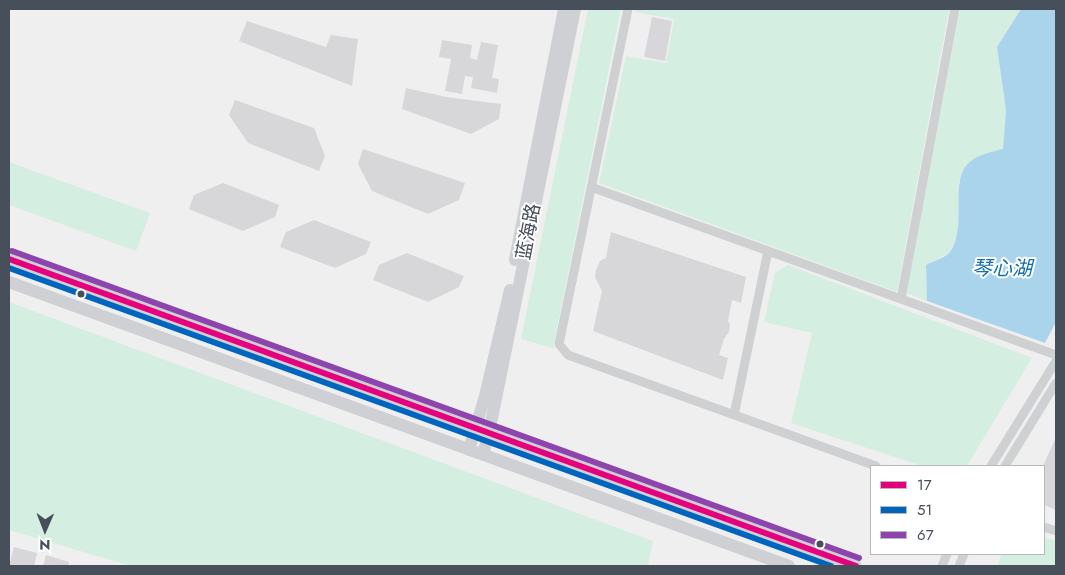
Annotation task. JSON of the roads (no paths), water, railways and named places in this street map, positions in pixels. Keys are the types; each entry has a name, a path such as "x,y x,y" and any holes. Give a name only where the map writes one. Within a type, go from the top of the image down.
{"main road":[{"name":"蓝海路","path":"469,450 486,396 508,296 564,9"},
{"name":"蓝海路","path":"483,454 489,433 575,9"},
{"path":"9,259 856,566"},
{"path":"9,282 789,566"}],"street":[{"path":"628,9 559,344 568,355 873,465"},
{"path":"901,299 956,9"},
{"path":"591,187 1056,355"},
{"path":"734,415 768,251"},
{"path":"991,465 1056,361"},
{"path":"1007,465 1056,383"}],"water":[{"name":"琴心湖","path":"1021,9 1056,9 1056,322 1045,343 927,301 926,265 948,254 955,242 958,230 960,179 964,169 971,161 978,157 1003,149 1006,110 997,47"}]}
